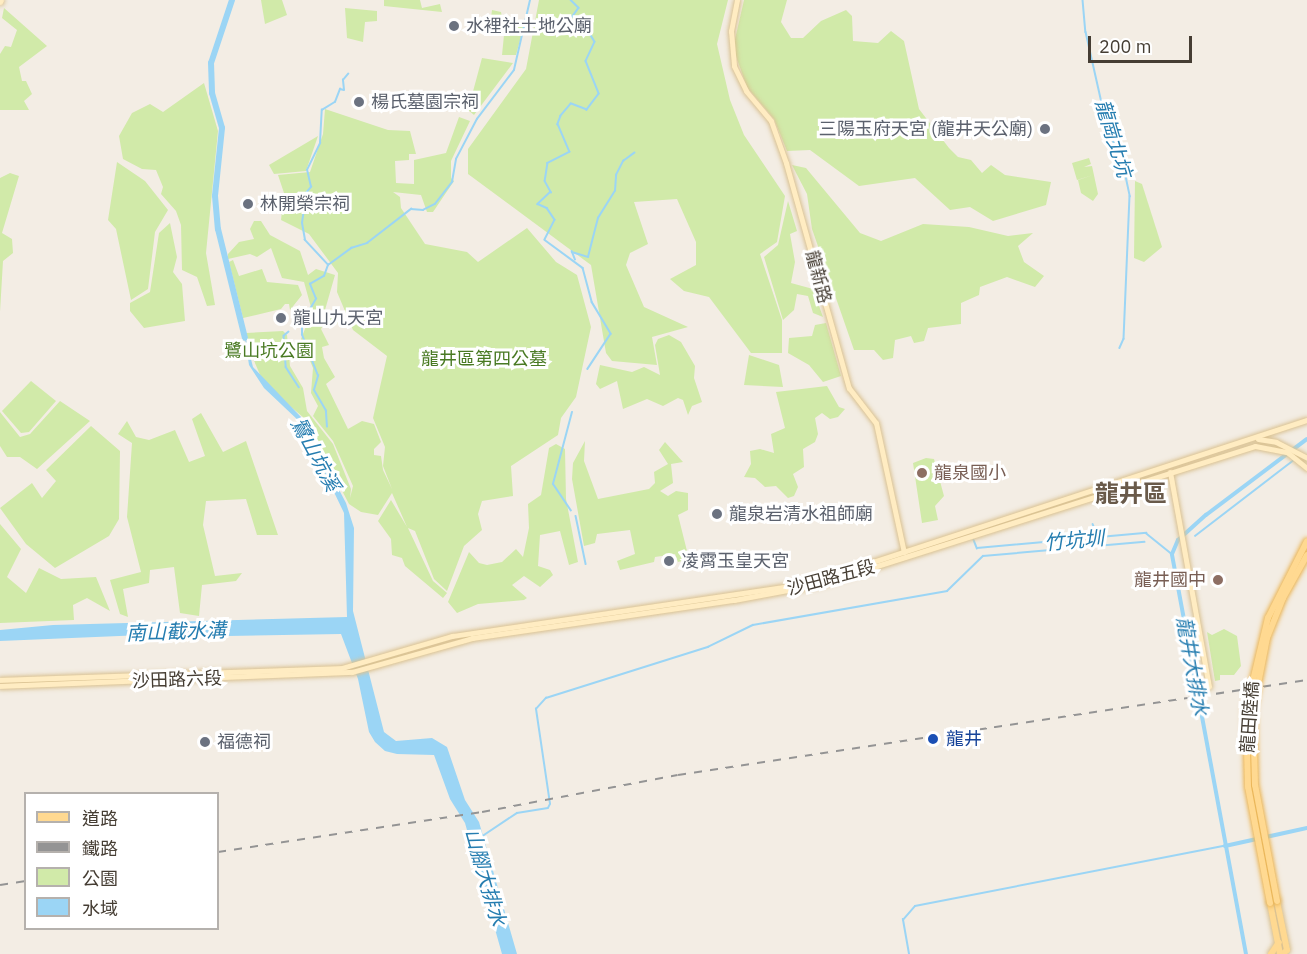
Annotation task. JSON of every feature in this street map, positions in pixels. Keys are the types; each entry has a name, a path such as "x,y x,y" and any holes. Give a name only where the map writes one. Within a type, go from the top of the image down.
{"main road":[{"name":"龍田陸橋","path":"1284,953 1278,944 1248,787 1246,710 1268,618 1307,542"},
{"name":"龍田陸橋","path":"1284,953 1284,938 1255,785 1253,710 1267,638 1283,598 1307,555"},
{"path":"1271,954 1284,938"}],"street":[{"name":"龍新路","path":"737,0 731,31 734,66 746,91 768,115 783,153 849,388 876,423 904,554"},
{"path":"1111,489 1307,420"},
{"path":"1257,439 1275,444 1306,462"},
{"path":"1256,446 1257,439"},
{"path":"1170,470 1256,446 1275,444"},
{"path":"1170,470 1209,686"},
{"name":"沙田路五段","path":"654,607 817,582 1090,491 1111,489"},
{"name":"沙田路五段","path":"904,554 1091,498 1111,489"},
{"path":"353,669 453,639 553,618 621,610 658,600 654,607 634,610 634,614 453,639"},
{"path":"563,624 563,621 586,615"},
{"path":"531,627 553,618"},
{"name":"沙田路六段","path":"0,680 353,669"},
{"name":"沙田路六段","path":"0,686 353,669"},
{"path":"41,684 45,679 76,677"}],"green space":[{"path":"261,0 282,0 287,15 265,24"},
{"path":"384,0 420,0 422,8 440,4 442,12 384,6"},
{"path":"539,0 728,0 717,44 730,100 744,135 785,196 777,242 760,254 782,320 782,353 751,353 709,297 684,291 670,279 696,265 696,242 677,199 634,202 648,244 630,253 626,265 644,307 688,327 652,337 657,365 612,361 606,353 591,265 468,174 468,149 526,69"},
{"path":"744,0 787,0 781,22 791,38 803,38 821,21 846,10 852,16 853,41 878,43 891,31 904,41 919,109 949,148 958,157 971,160 982,173 991,165 1005,175 1051,182 1046,205 993,221 970,207 950,210 915,178 859,186 810,150 787,151 774,119 747,87 733,48"},
{"path":"4,8 47,46 19,67 22,81 26,81 32,94 24,101 29,110 0,110 0,54 5,46 11,47 17,30 2,18"},
{"path":"345,8 377,11 377,21 365,22 363,42 347,38"},
{"path":"492,10 501,12 503,22 525,22 516,55 502,55 504,35 489,33"},
{"path":"482,58 513,63 474,115 468,110"},
{"path":"204,83 218,131 206,253 215,305 207,306 197,277 182,270 181,225 176,211 161,194 163,187 156,170 142,169 123,159 119,136 132,113 150,104 163,112"},
{"name":"龍井區第四公墓","path":"325,109 388,130 410,131 416,154 409,154 409,160 395,161 396,183 414,184 414,160 446,153 459,117 470,121 451,161 451,178 454,181 433,212 427,212 421,195 393,192 400,197 401,208 425,244 467,252 478,262 527,228 556,262 577,275 591,327 576,397 561,418 558,435 511,466 513,496 482,501 478,514 482,530 464,546 447,591 434,579 415,531 408,528 433,581 447,593 443,598 405,566 402,558 392,555 391,539 378,521 391,500 407,527 392,493 378,515 361,512 349,504 304,418 264,384 249,349 246,333 283,331 287,335 290,366 303,388 307,411 333,444 351,489 350,498 353,486 333,441 313,416 318,406 311,393 313,368 301,339 312,311 304,282 282,278 271,248 257,257 250,254 228,259 228,254 239,242 254,239 250,229 254,221 261,221 270,235 300,251 308,275 316,269 335,275 325,310 340,322 332,326 324,324 321,329 329,345 322,347 324,358 335,377 326,384 348,429 362,421 374,424 381,442 374,449 374,455 381,456 383,470 392,489 383,466 385,447 373,418 387,356 353,330 337,292 338,273 309,234 281,220 284,193 278,175 310,172 323,134"},
{"path":"318,136 306,171 274,174 269,165"},
{"path":"1089,158 1091,164 1084,167 1092,166 1098,194 1093,201 1081,193 1078,180 1093,175 1077,180 1072,163"},
{"path":"117,162 145,181 168,210 155,232 148,289 131,300 116,229 108,220"},
{"path":"792,165 806,168 860,233 881,241 923,224 969,227 1008,236 1033,233 1018,246 1024,262 1044,276 1035,287 1007,277 980,287 979,295 961,303 961,324 928,328 924,341 914,343 911,336 895,340 893,358 883,360 874,350 854,350 812,229 807,194"},
{"path":"10,173 19,176 2,233 12,239 13,253 3,261 0,312 0,178"},
{"path":"1135,181 1142,184 1162,247 1144,262 1134,258"},
{"path":"788,201 797,231 790,234 795,262 791,283 813,289 823,317 813,313 808,296 797,294 794,310 783,320 764,257 778,245"},
{"path":"170,223 177,257 173,272 182,284 185,321 144,328 130,311 130,303 150,292 159,233"},
{"path":"233,260 239,276 262,269 267,282 298,285 302,295 290,310 289,304 285,304 281,309 243,318 229,262"},
{"path":"826,323 841,376 823,382 809,365 788,353 789,338 812,336 815,325"},
{"path":"669,335 681,342 695,366 694,378 702,402 692,406 688,415 683,400 678,398 663,406 647,399 623,409 617,381 600,389 596,384 600,365 632,372 644,367 660,375 655,345 658,339"},
{"path":"749,355 779,365 783,387 744,385"},
{"path":"31,381 56,401 29,432 21,433 2,411"},
{"path":"827,386 839,407 845,409 838,417 830,419 822,413 815,418 818,434 815,442 803,449 804,467 793,474 798,487 794,496 788,498 776,486 765,487 755,478 744,477 751,464 750,451 760,449 774,453 771,434 785,428 776,392"},
{"path":"60,401 90,421 37,469 20,457 7,457 0,446 0,412 20,437 30,434"},
{"path":"201,413 223,452 246,441 278,535 257,535 246,499 206,501 203,525 215,576 242,573 236,581 202,585 199,616 180,613 174,567 150,570 149,583 123,589 128,617 120,614 110,580 141,572 127,517 132,443 118,434 127,421 136,437 149,440 175,430 189,462 205,456 192,419"},
{"path":"91,426 120,451 119,519 109,536 55,568 26,544 0,508 32,483 42,498 56,481 46,470"},
{"path":"585,441 584,461 598,499 649,489 655,483 654,472 668,464 659,450 665,442 683,462 671,464 673,483 660,491 668,496 676,491 688,493 688,510 678,515 689,559 678,562 675,554 655,557 654,562 620,570 617,561 635,554 630,530 597,534 595,543 584,546 572,479 573,463"},
{"path":"556,444 565,449 566,499 578,562 569,565 560,531 540,535 538,566 550,570 553,575 540,587 524,576 512,585 527,598 524,600 478,604 457,613 448,602 469,552 479,563 487,565 502,562 516,549 523,557 529,528 528,504 541,495 549,448"},
{"path":"926,458 934,459 944,496 935,506 938,520 922,523 913,463"},
{"path":"0,524 21,549 7,577 26,593 39,568 61,579 96,577 110,611 87,598 73,605 74,620 0,623"},
{"path":"1224,629 1237,636 1241,666 1234,675 1220,675 1220,680 1215,681 1207,632 1212,635"}],"water":[{"path":"244,332 253,367 301,417 346,503 354,528 353,611 384,732 396,741 432,738 447,747 465,800 479,822 517,954 502,954 465,823 450,799 434,755 397,754 385,751 375,742 369,732 358,679 341,634 171,637 167,634 0,641 0,630 53,625 347,617 344,513 301,423 264,388 249,365"}],"waterway":[{"name":"鷺山坑溪","path":"232,0 211,63 212,93 222,128 215,196 218,229 245,338"},
{"path":"328,265 351,248 367,243 411,209 423,210 435,204 452,182 456,159 477,119 514,70 530,0"},
{"path":"571,0 579,8 571,19 573,25 576,30 586,27 595,42 586,61 599,94 587,110 571,104 561,116 558,124 570,152 548,163 545,181 551,192 538,204 547,208 555,220 545,240 583,268 592,302 611,334 588,369"},
{"name":"龍崗北坑","path":"1083,0 1086,32 1107,125 1124,167 1130,196 1124,339 1120,348"},
{"path":"327,427 326,411 314,390 318,376 302,335 302,323 316,299 310,284 324,276 328,265 305,240 302,223 306,193 311,187 307,170 320,143 322,110 335,102 340,89 344,90 343,80 348,74"},
{"path":"575,260 572,252 588,257 598,218 615,191 616,175 623,161 634,153"},
{"path":"289,332 284,336 286,367 299,387"},
{"path":"571,511 553,484 572,412"},
{"name":"龍井大排水","path":"1246,954 1172,554 1178,540 1206,515 1307,439"},
{"path":"1195,536 1294,460"},
{"path":"576,516 586,564"},
{"name":"龍崗北坑","path":"1093,524 1097,534"},
{"name":"竹坑圳","path":"974,540 977,548 1146,533 1172,554"},
{"name":"山腳大排水","path":"481,837 517,813 548,808 550,804 536,709 546,698 708,647 753,625 947,591 983,556 1144,542"},
{"path":"1225,846 1307,828"},
{"path":"909,954 903,920 915,906 1225,846"}],"railway":[{"path":"219,852 482,812 678,775 1307,680"},
{"path":"0,885 24,881"}],"place":[{"name":"水裡社土地公廟","path":"454,26"},
{"name":"楊氏墓園宗祠","path":"359,102"},
{"name":"三陽玉府天宮 (龍井天公廟)","path":"1045,129"},
{"name":"林開榮宗祠","path":"248,204"},
{"name":"龍山九天宮","path":"281,318"},
{"name":"龍泉國小","path":"922,473"},
{"name":"龍泉岩清水祖師廟","path":"717,514"},
{"name":"凌霄玉皇天宮","path":"669,561"},
{"name":"龍井國中","path":"1218,580"},
{"name":"龍井","path":"933,739"},
{"name":"福德祠","path":"205,742"}],"district":[{"name":"龍井區","path":"1131,494"}],"park label":[{"name":"鷺山坑公園","path":"269,351"}],"water label":[{"name":"南山截水溝","path":"176,631"}]}
